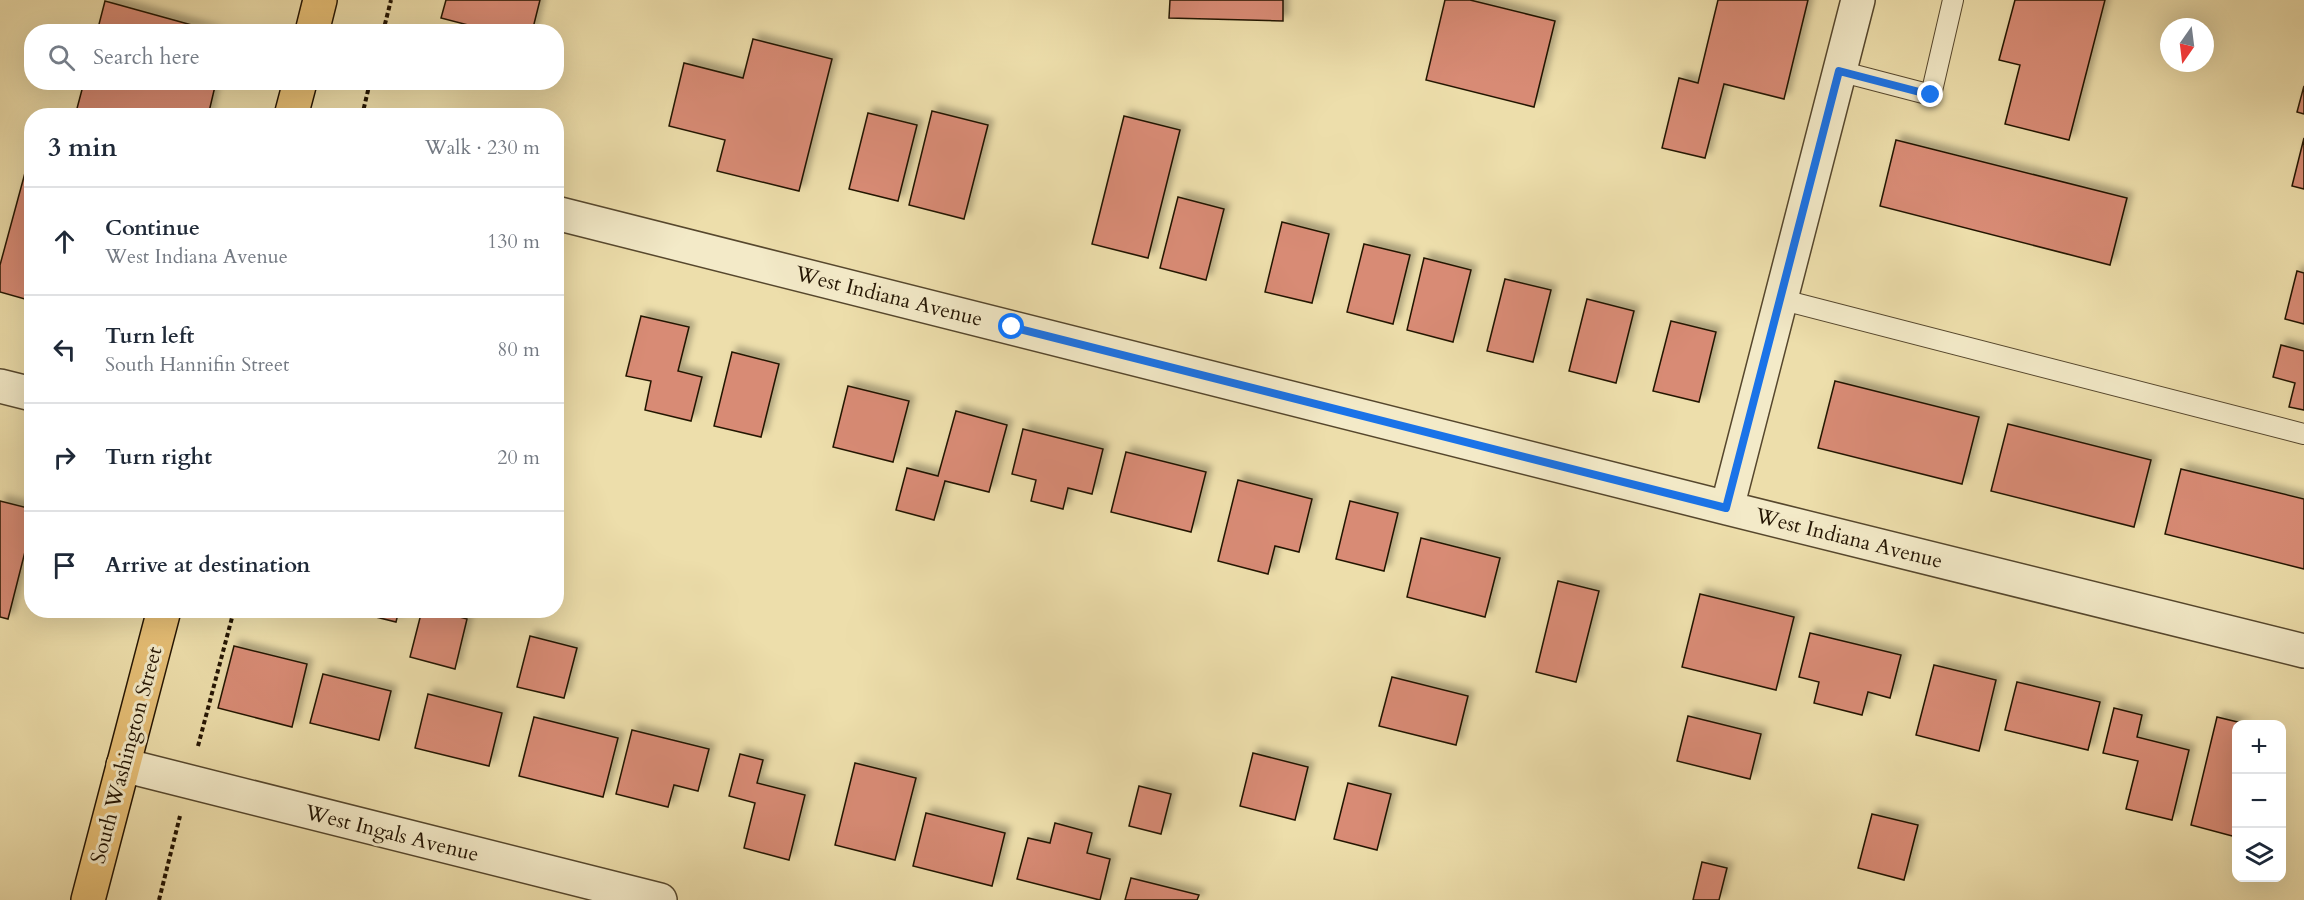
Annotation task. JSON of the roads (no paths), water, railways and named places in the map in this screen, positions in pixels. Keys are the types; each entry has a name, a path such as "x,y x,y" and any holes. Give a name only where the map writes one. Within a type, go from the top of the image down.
{"main road":[{"path":"314,24 321,0"},
{"path":"293,108 298,90"},
{"name":"South Washington Street","path":"88,900 162,618"}],"street":[{"path":"1726,508 1858,0"},
{"name":"West Indiana Avenue","path":"564,215 2304,651"},
{"path":"0,386 24,392"},
{"name":"West Ingals Avenue","path":"123,765 660,900"}],"lane":[{"path":"1839,71 1931,95 1953,0"},
{"path":"1779,299 2304,434"}]}
